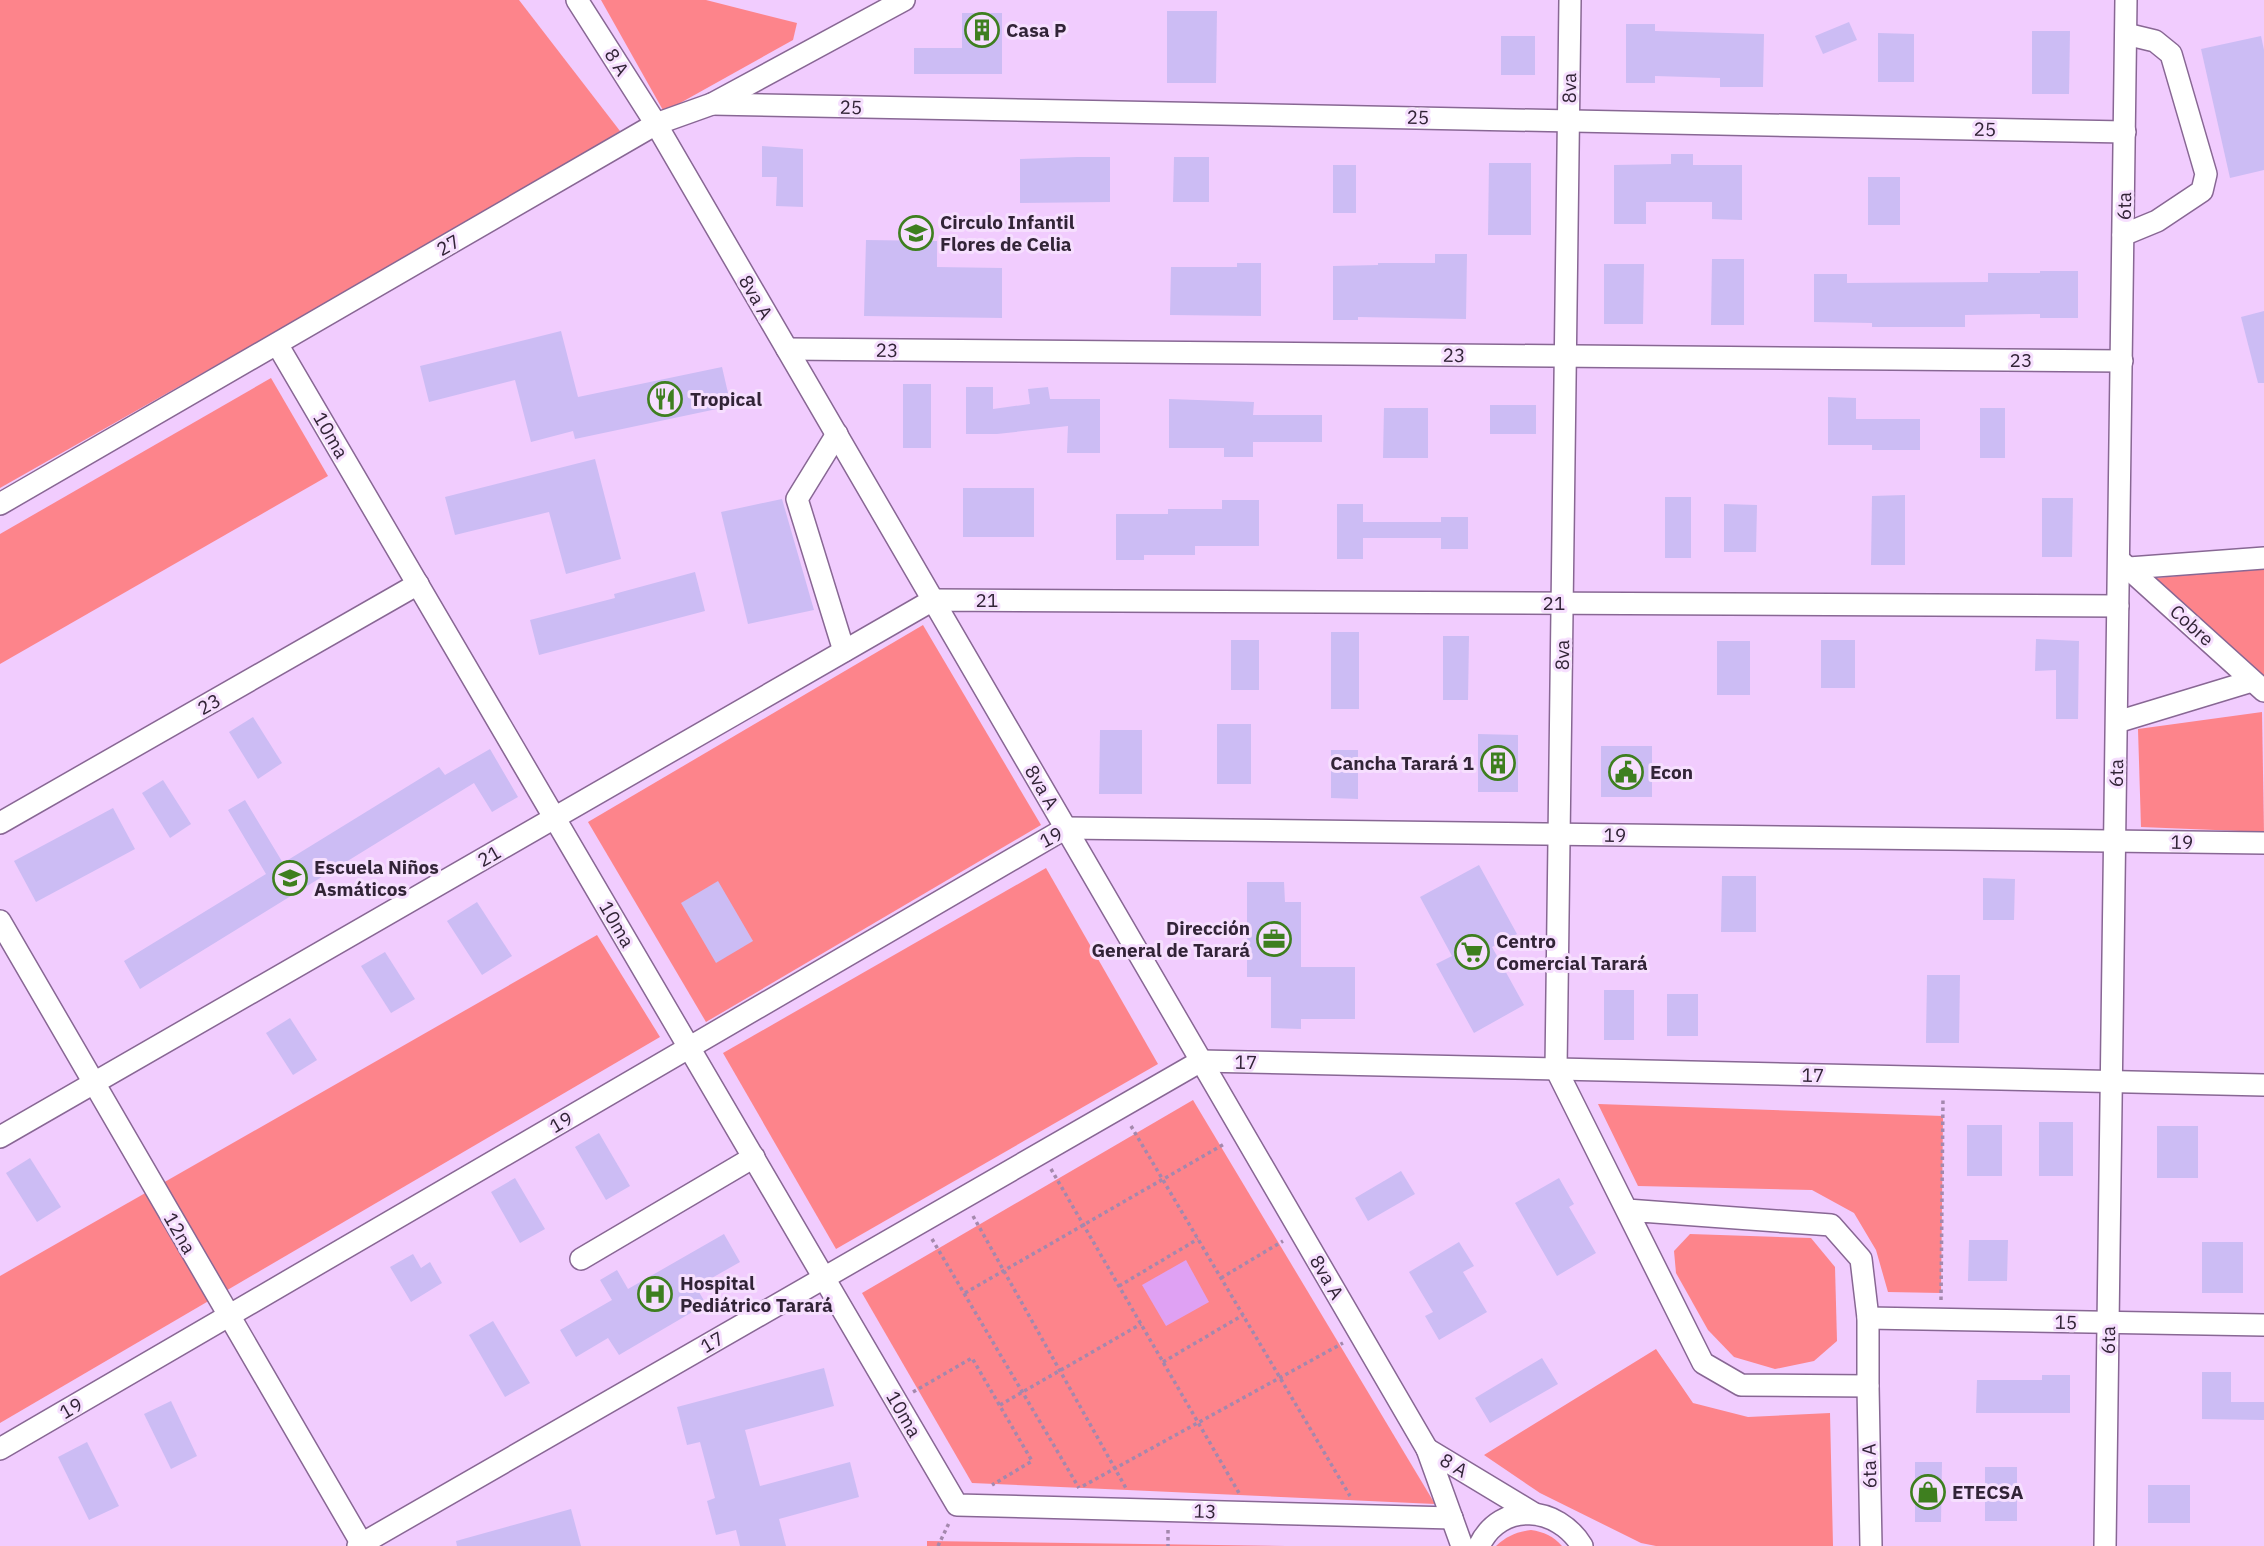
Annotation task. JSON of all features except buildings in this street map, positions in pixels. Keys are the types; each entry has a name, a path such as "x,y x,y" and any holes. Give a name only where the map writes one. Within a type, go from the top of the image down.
{"street":[{"name":"8 A","path":"577,0 656,124"},
{"name":"27","path":"0,504 656,124 712,104 882,6 904,0"},
{"name":"8va","path":"1570,0 1556,1069 1703,1363 1741,1385 1868,1386"},
{"name":"6ta","path":"2105,1546 2118,606 2124,564 2122,361 2126,0"},
{"path":"2123,235 2157,221 2202,191 2206,174 2171,54 2155,41 2126,34"},
{"name":"25","path":"712,104 2124,132"},
{"name":"8va A","path":"656,124 1427,1449"},
{"name":"10ma","path":"277,344 957,1505"},
{"name":"23","path":"787,349 2122,361"},
{"path":"837,434 797,499 844,651"},
{"path":"2124,564 2264,558"},
{"name":"Cobre","path":"2124,564 2258,686"},
{"name":"23","path":"0,823 418,584"},
{"name":"21","path":"0,1138 933,600 2118,606"},
{"path":"2117,722 2258,686"},
{"name":"19","path":"0,1449 1066,828 2264,843"},
{"name":"12na","path":"0,921 360,1545"},
{"name":"17","path":"360,1545 1201,1061 2264,1085"},
{"path":"581,1259 754,1157"},
{"name":"6ta A","path":"1627,1210 1831,1225 1861,1259 1868,1318 1871,1546"},
{"name":"15","path":"1868,1318 2264,1325"},
{"name":"8 A","path":"1427,1449 1532,1513 1556,1520 1579,1540"},
{"name":"8 A","path":"1427,1449 1462,1546"},
{"name":"13","path":"957,1505 1452,1518"},
{"path":"1479,1546 1496,1525 1513,1516 1532,1513"},
{"path":"1579,1540 1595,1546"}],"path":[{"path":"1940,1320 1943,1078"},
{"path":"1120,1108 1362,1516"},
{"path":"965,1293 1243,1133"},
{"path":"1042,1153 1250,1513"},
{"path":"964,1198 1139,1510"},
{"path":"922,1222 1091,1508"},
{"path":"1221,1278 1300,1231"},
{"path":"1119,1286 1198,1239"},
{"path":"1163,1362 1243,1315"},
{"path":"1000,1405 1141,1324"},
{"path":"1079,1488 1360,1334"},
{"path":"897,1402 972,1358 1032,1461 989,1486"}],"shaded area":[{"path":"0,0 519,0 620,131 548,177 0,488"},
{"path":"601,0 706,0 797,23 793,40 664,112"},
{"path":"271,378 328,476 0,664 0,534"},
{"path":"2264,568 2264,680 2156,578"},
{"path":"923,625 1041,825 706,1022 588,822"},
{"path":"2262,712 2264,832 2141,827 2138,729"},
{"path":"1046,868 1158,1064 836,1249 723,1053"},
{"path":"597,935 660,1037 0,1423 0,1276"},
{"path":"1193,1100 1435,1504 972,1483 862,1293"},
{"path":"1598,1104 1943,1116 1941,1293 1888,1292 1876,1250 1854,1213 1812,1190 1638,1186"},
{"path":"1690,1234 1811,1238 1835,1267 1837,1341 1814,1361 1775,1369 1734,1357 1708,1330 1676,1273 1674,1251"},
{"path":"1186,1260 1209,1302 1166,1326 1142,1285"},
{"path":"1656,1349 1693,1403 1748,1417 1830,1413 1833,1546 1656,1546 1641,1543 1540,1493 1484,1455"},
{"path":"1531,1530 1548,1535 1562,1546 1496,1546 1512,1535"},
{"path":"927,1541 1286,1546 927,1546"}],"place":[{"name":"Casa P","path":"982,30"},
{"name":"Circulo Infantil Flores de Celia","path":"916,233"},
{"name":"Tropical","path":"665,399"},
{"name":"Cancha Tarará 1","path":"1498,763"},
{"name":"Econ","path":"1626,772"},
{"name":"Escuela Niños Asmáticos","path":"290,878"},
{"name":"Dirección General de Tarará","path":"1274,939"},
{"name":"Centro Comercial Tarará","path":"1472,952"},
{"name":"Hospital Pediátrico Tarará","path":"655,1294"},
{"name":"ETECSA","path":"1928,1492"}]}
